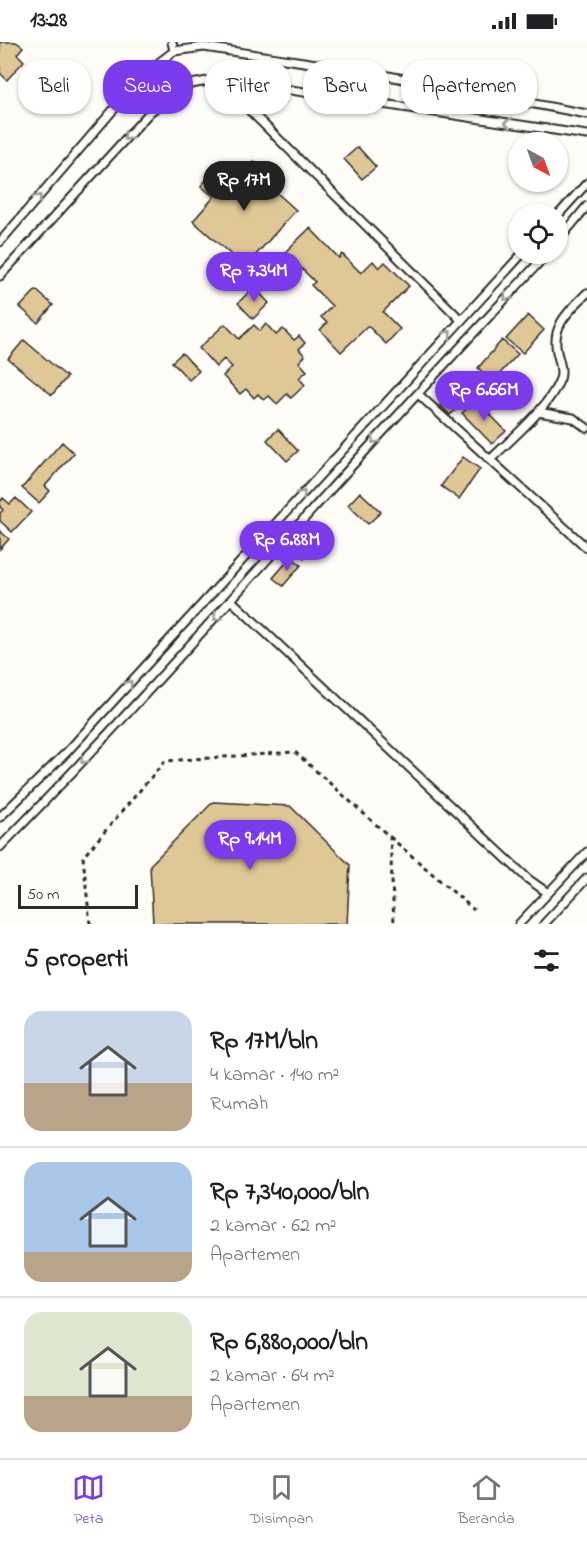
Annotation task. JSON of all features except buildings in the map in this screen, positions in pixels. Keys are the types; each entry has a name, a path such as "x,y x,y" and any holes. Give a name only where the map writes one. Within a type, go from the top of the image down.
{"lane":[{"path":"172,42 174,51"},
{"path":"0,242 144,74 174,51 204,47 334,66 587,114"},
{"path":"0,276 150,112 186,85 205,81"},
{"path":"291,90 587,135"},
{"path":"253,114 461,320"},
{"path":"568,204 587,183"},
{"path":"568,229 587,206"},
{"path":"0,817 66,753 513,264"},
{"path":"0,847 232,601 538,264"},
{"path":"490,460 538,412 561,377 561,363 556,349 558,330 564,314 587,293"},
{"path":"418,394 587,548"},
{"path":"538,412 573,418 587,428"},
{"path":"232,601 528,879 548,893"},
{"path":"519,924 587,852"},
{"path":"544,924 587,878"}],"path":[{"path":"90,924 83,857 165,760 295,752 474,910"},
{"path":"390,837 394,924"}]}
